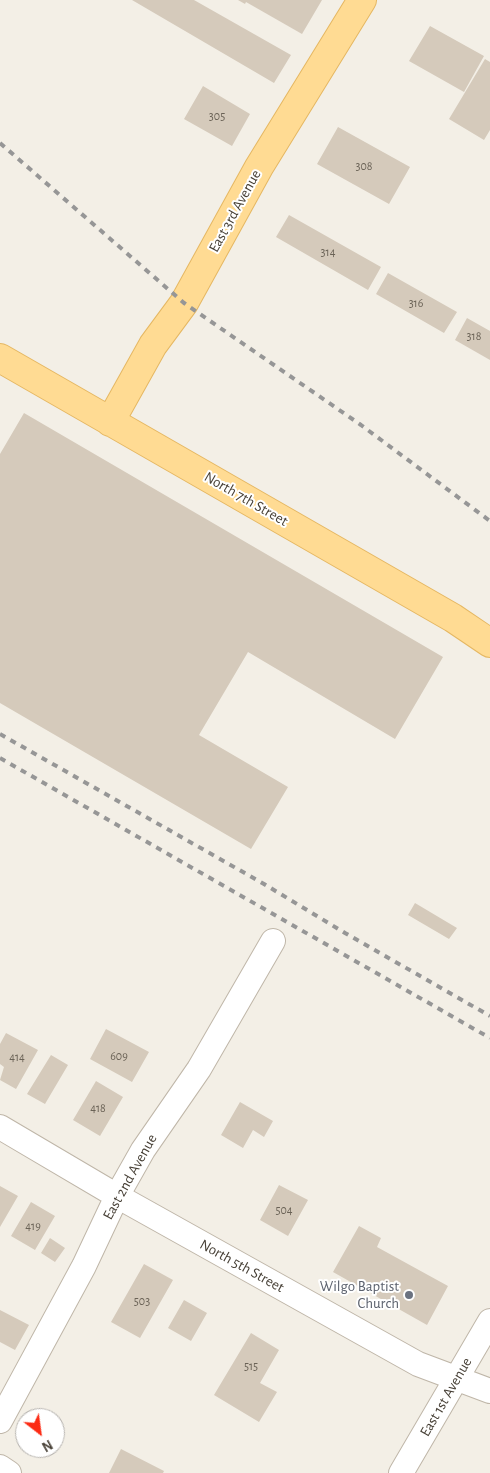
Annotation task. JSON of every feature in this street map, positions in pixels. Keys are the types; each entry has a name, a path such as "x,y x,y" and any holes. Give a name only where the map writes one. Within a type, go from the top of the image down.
{"main road":[{"name":"East 3rd Avenue","path":"110,422 153,345 184,303 259,167 362,0"},
{"name":"North 7th Street","path":"0,358 453,618 490,643"}],"street":[{"name":"East 2nd Avenue","path":"0,1421 84,1266 117,1196 143,1150 199,1069 273,941"},
{"name":"North 5th Street","path":"0,1127 117,1196 418,1364 490,1391"},
{"name":"East 1st Avenue","path":"401,1473 490,1321"},
{"path":"0,1467 9,1473"}],"building":[{"path":"132,0 194,0 291,55 274,83"},
{"path":"238,0 322,0 302,34 246,2 245,4"},
{"path":"430,26 484,56 464,92 409,61"},
{"path":"485,59 490,62 490,130 484,140 449,119"},
{"path":"203,86 250,114 232,146 184,119"},
{"path":"338,127 410,167 389,204 317,164"},
{"path":"289,215 381,267 368,290 276,237"},
{"path":"388,273 457,312 444,333 376,294"},
{"path":"467,318 490,331 490,360 455,340"},
{"path":"24,413 443,657 395,739 248,652 199,735 288,787 251,849 0,703 0,454"},
{"path":"415,903 457,928 449,939 408,915"},
{"path":"106,1029 149,1052 132,1082 90,1059"},
{"path":"6,1033 38,1050 16,1089 0,1080 4,1067 0,1064 0,1044"},
{"path":"51,1055 68,1065 45,1104 27,1094"},
{"path":"96,1081 123,1097 100,1136 73,1120"},
{"path":"240,1102 273,1121 264,1137 253,1130 243,1148 221,1135"},
{"path":"279,1185 308,1200 288,1236 260,1220"},
{"path":"0,1186 18,1196 0,1227"},
{"path":"31,1202 55,1216 35,1250 11,1236"},
{"path":"359,1226 381,1238 377,1247 448,1286 427,1325 333,1272"},
{"path":"50,1238 65,1248 55,1262 41,1253"},
{"path":"144,1264 173,1280 140,1338 111,1322"},
{"path":"184,1300 207,1313 191,1341 168,1328"},
{"path":"0,1310 29,1325 15,1350 0,1342"},
{"path":"251,1333 279,1350 260,1383 277,1392 259,1422 214,1395"},
{"path":"121,1449 164,1471 163,1473 109,1473"}],"railway":[{"path":"0,143 184,303 361,425 490,521"},
{"path":"0,734 264,884 490,1016"},
{"path":"0,758 490,1038"}],"place":[{"name":"Wilgo Baptist Church","path":"409,1295"}]}
